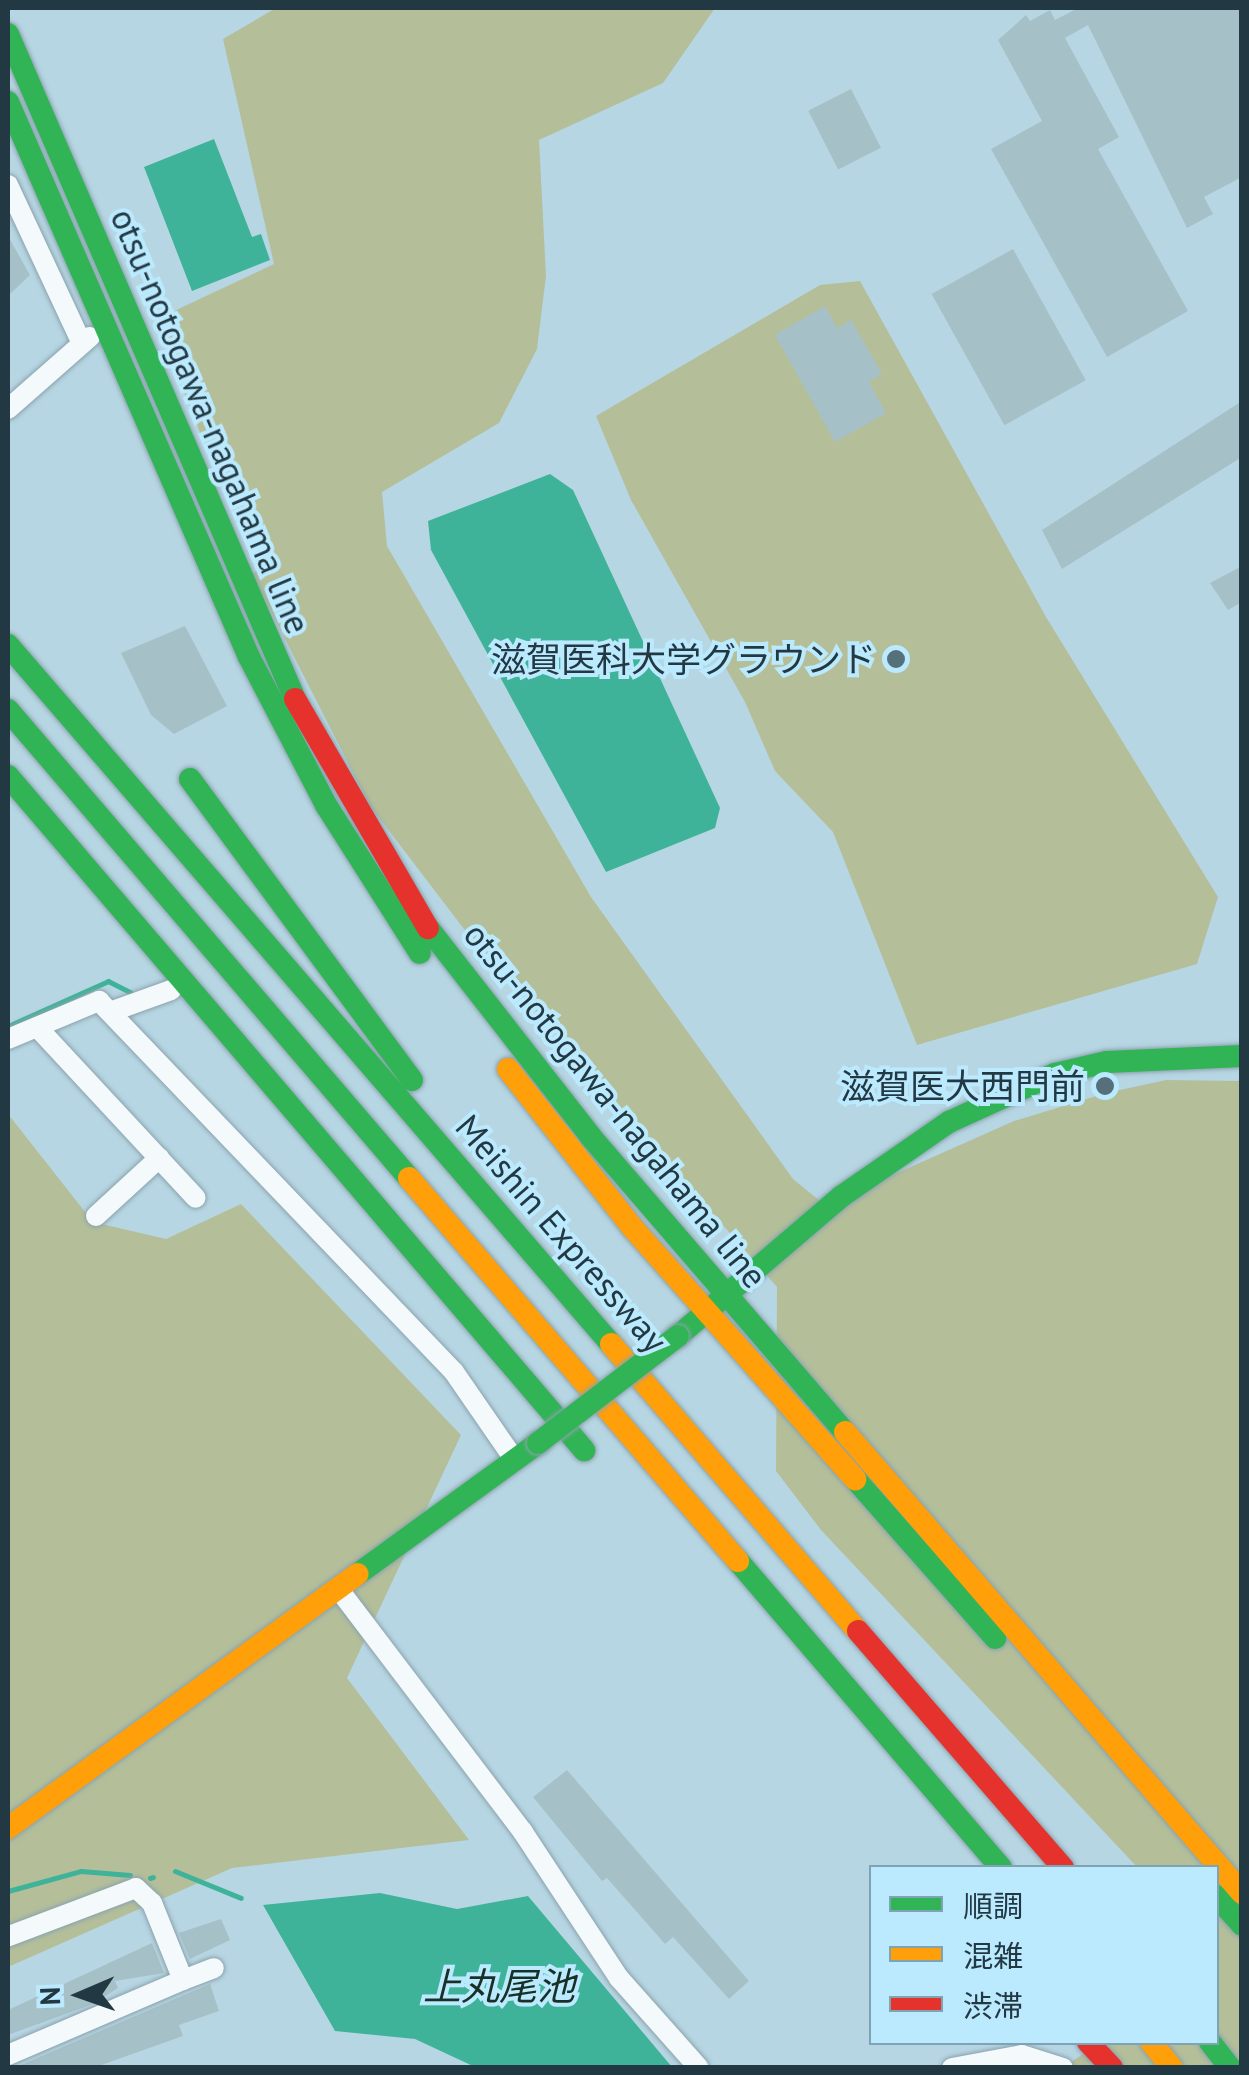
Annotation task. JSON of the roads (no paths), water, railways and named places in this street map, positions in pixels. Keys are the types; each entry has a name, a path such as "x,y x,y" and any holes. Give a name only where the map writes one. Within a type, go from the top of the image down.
{"main road":[{"name":"otsu-notogawa-nagahama line","path":"8,34 125,315 290,691 348,802 489,1013 726,1296 1218,1865"},
{"name":"otsu-notogawa-nagahama line","path":"8,102 249,657 371,880 454,1000 708,1312 1189,1865"},
{"name":"Meishin Expressway","path":"8,645 1059,1865"},
{"path":"8,710 998,1865"},
{"path":"8,776 584,1450"},
{"path":"190,779 556,1278"},
{"path":"8,1828 340,1591 678,1336 842,1196 1000,1097 1107,1062 1242,1056"},
{"name":"otsu-notogawa-nagahama line","path":"1219,1866 1242,1893"},
{"path":"1219,1899 1242,1925"},
{"path":"1091,2045 1112,2068"},
{"path":"1153,2045 1172,2068"},
{"path":"1212,2045 1230,2068"}],"street":[{"path":"8,185 82,344"},
{"path":"8,410 103,326 125,315"},
{"path":"110,1012 171,990"},
{"path":"8,1039 99,1001 454,1372 514,1459"},
{"path":"36,1027 196,1198"},
{"path":"96,1216 159,1158"},
{"path":"340,1591 523,1832 619,1978 699,2068"},
{"path":"9,1936 136,1888 152,1902 183,1980"},
{"path":"8,2055 214,1968"},
{"path":"952,2068 1022,2055 1063,2068"}],"water":[{"path":"214,139 252,237 261,234 270,260 192,291 144,167"},
{"path":"550,474 573,490 720,808 715,828 606,872 431,550 428,521"},
{"name":"上丸尾池","path":"380,1893 457,1909 528,1896 672,2067 475,2067 415,2039 335,2031 263,1905"}],"waterway":[{"path":"8,1026 108,981 130,992"},
{"path":"8,1891 81,1871 130,1875"},
{"path":"175,1871 241,1898"}],"place":[{"name":"滋賀医科大学グラウンド","path":"896,659"},
{"name":"滋賀医大西門前","path":"1105,1086"}]}
